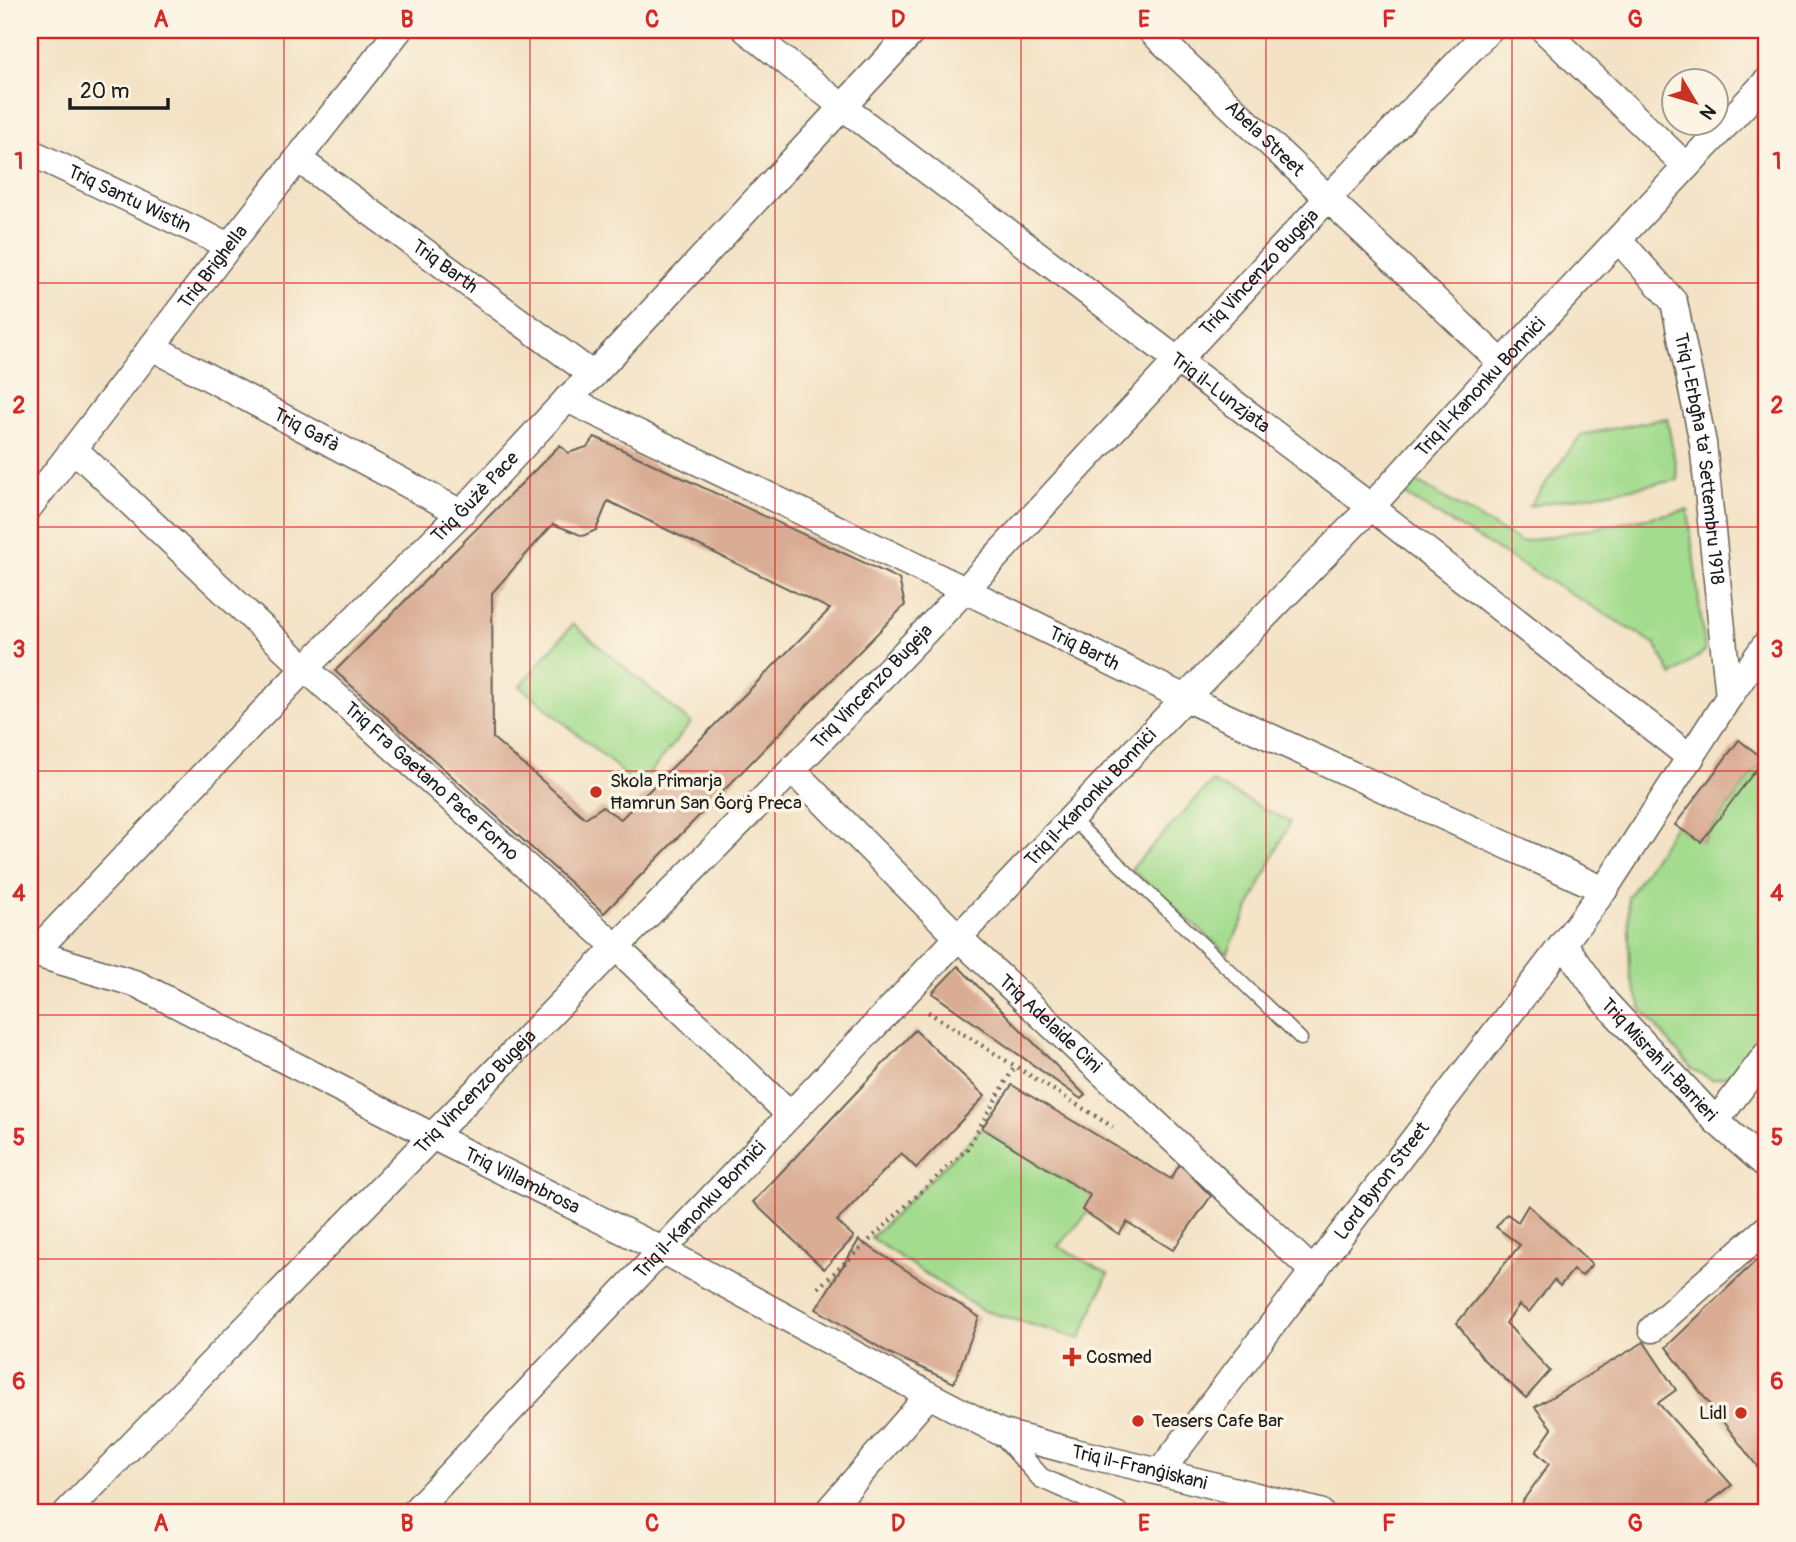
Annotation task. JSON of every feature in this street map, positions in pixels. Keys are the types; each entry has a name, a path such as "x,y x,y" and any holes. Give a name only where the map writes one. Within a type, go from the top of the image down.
{"street":[{"name":"Triq Brighella","path":"35,494 74,449 399,30"},
{"name":"Triq il-Lunzjata","path":"746,30 843,107 1371,507 1691,758"},
{"name":"Triq Ġużè Pace","path":"31,957 305,668 461,513 567,399 593,375 914,30"},
{"name":"Abela Street","path":"1150,30 1502,363"},
{"name":"Triq Vincenzo Bugeja","path":"67,1512 616,947 792,771 965,590 1328,198 1489,30"},
{"path":"1544,30 1686,166"},
{"name":"Triq il-Kanonku Bonniċi","path":"415,1512 1185,698 1371,507 1766,82"},
{"name":"Triq Santu Wistin","path":"30,152 229,246"},
{"name":"Triq Barth","path":"298,159 593,375"},
{"name":"Triq l-Erbgħa ta' Settembru 1918","path":"1619,240 1674,302 1703,443 1729,697"},
{"name":"Triq Gafà","path":"152,348 461,513"},
{"name":"Triq Barth","path":"567,399 1185,698 1604,890"},
{"name":"Triq Fra Gaetano Pace Forno","path":"74,449 305,668 616,947 790,1115"},
{"path":"1604,890 1766,643"},
{"name":"Triq Adelaide Cini","path":"792,771 958,937 1314,1272"},
{"name":"Lord Byron Street","path":"1160,1472 1604,890"},
{"name":"Triq Misraħ il-Barrieri","path":"1564,944 1605,1002 1716,1121 1766,1165"},
{"name":"Triq Villambrosa","path":"31,957 137,984 432,1136 662,1250 929,1395"},
{"path":"1716,1121 1766,1055"},
{"path":"1652,1329 1766,1229"},
{"path":"827,1512 929,1395"},
{"name":"Triq il-Franġiskani","path":"929,1395 1000,1432 1320,1512"},
{"name":"Triq il-Franġiskani","path":"1000,1432 1041,1478 1118,1512"}],"lane":[{"path":"1071,818 1301,1039"}],"path":[{"path":"928,1012 1123,1133"},
{"path":"818,1288 967,1149 1015,1066"}],"green space":[{"path":"1667,418 1678,480 1529,506 1581,435"},
{"path":"1417,482 1521,542 1688,510 1705,651 1672,676 1655,644 1405,495"},
{"path":"573,624 691,723 639,786 520,686"},
{"path":"1764,759 1766,1031 1734,1074 1713,1080 1692,1069 1642,1010 1630,975 1628,897 1675,825 1702,842"},
{"path":"1212,782 1290,822 1227,954 1131,869"},
{"path":"982,1128 1090,1195 1088,1213 1058,1246 1108,1274 1080,1339 981,1310 871,1238"}],"building":[{"path":"595,437 899,579 905,605 604,913 335,671 560,445 568,453 587,447","holes":["608,501 830,609 621,819 602,807 585,818 493,738 492,593 553,524 583,536 596,530"]},
{"path":"1739,740 1764,759 1701,842 1675,825"},
{"path":"958,966 1085,1095 1081,1099 932,993"},
{"path":"915,1030 985,1096 916,1168 901,1153 837,1221 854,1237 824,1269 753,1202"},
{"path":"1012,1085 1171,1179 1180,1164 1211,1196 1173,1250 1127,1222 1119,1234 1082,1210 1090,1195 982,1128"},
{"path":"1528,1205 1592,1264 1582,1276 1573,1270 1560,1286 1554,1280 1529,1312 1519,1305 1506,1323 1550,1371 1526,1398 1484,1360 1457,1323 1520,1245 1496,1227 1507,1214 1518,1222"},
{"path":"859,1240 979,1317 954,1383 889,1353 816,1309"},
{"name":"Lidl","path":"1766,1251 1766,1478 1666,1347"},
{"path":"1644,1342 1676,1390 1658,1403 1732,1485 1697,1512 1515,1512 1549,1464 1536,1452 1552,1429 1535,1407"}],"place":[{"name":"Skola Primarja Ħamrun San Ġorġ Preca","path":"596,792"},
{"name":"Cosmed","path":"1072,1357"},
{"name":"Lidl","path":"1741,1413"},
{"name":"Teasers Cafe Bar","path":"1138,1421"}]}
